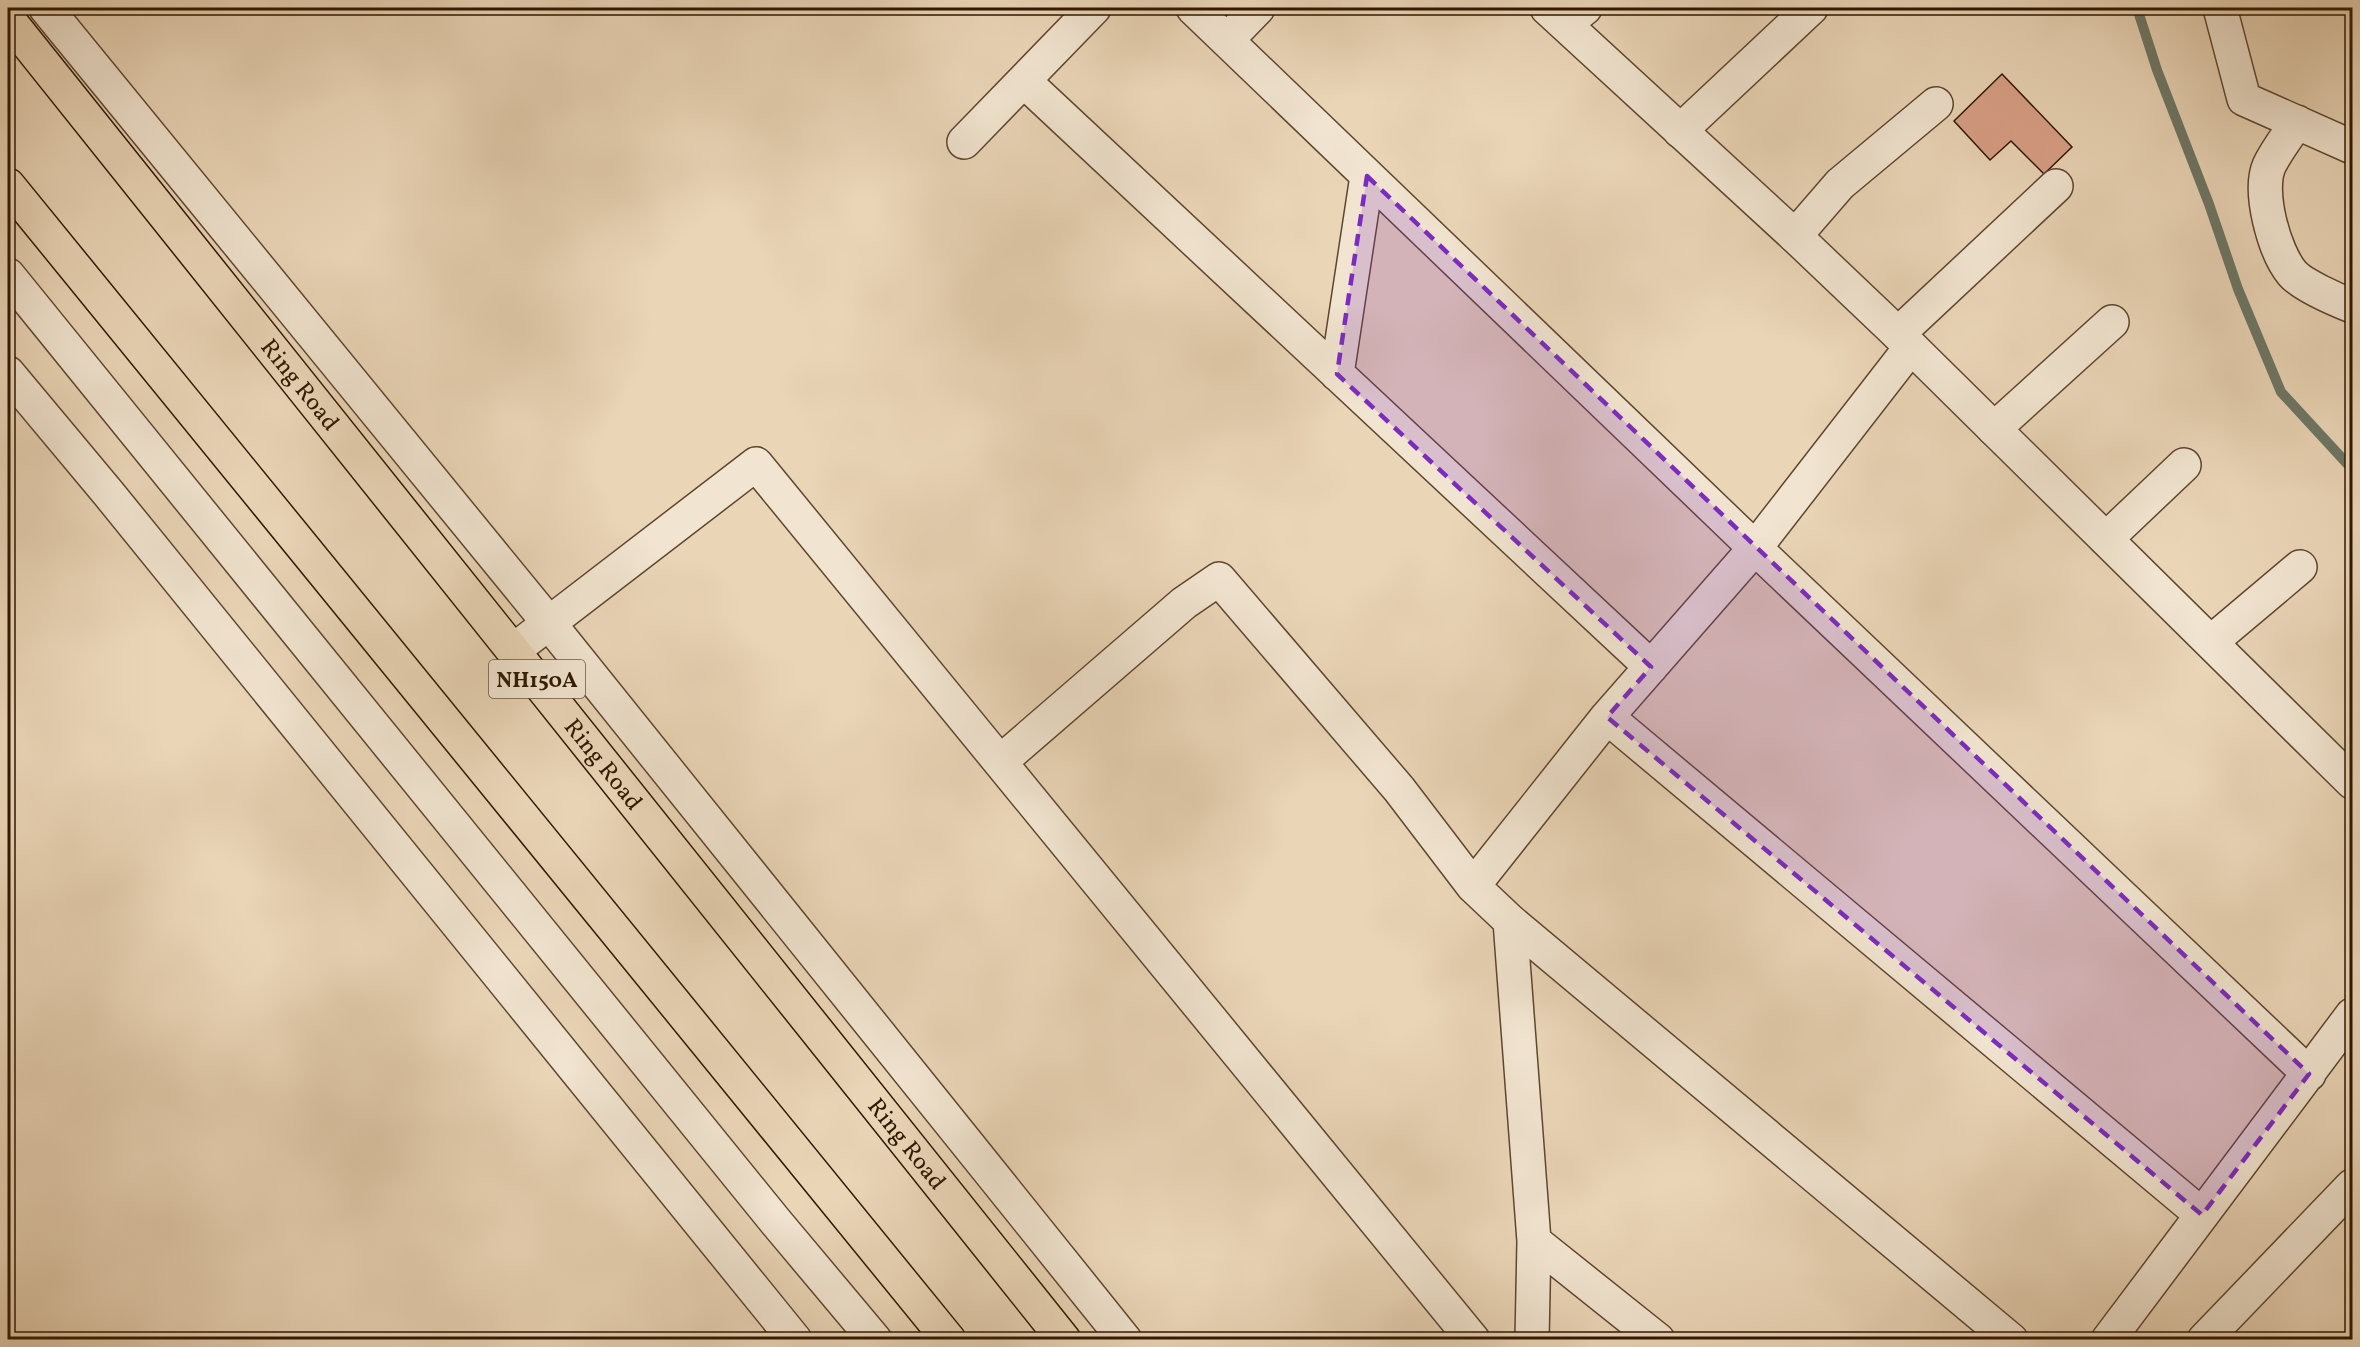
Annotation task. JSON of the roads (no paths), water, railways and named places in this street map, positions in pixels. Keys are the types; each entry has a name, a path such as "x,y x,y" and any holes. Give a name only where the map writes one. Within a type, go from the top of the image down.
{"highway":[{"name":"Ring Road","path":"8,19 1064,1340"},
{"path":"8,185 949,1340"}],"street":[{"path":"46,8 548,622 1125,1340"},
{"path":"964,142 1094,8"},
{"path":"1193,8 1755,548 2309,1074"},
{"path":"1227,40 1258,8"},
{"path":"1680,131 1811,8"},
{"path":"2220,8 2244,99 2352,147"},
{"path":"1565,13 1680,131 1795,236 1904,341 2352,782"},
{"path":"1024,81 1651,667"},
{"path":"1795,236 1840,183 1936,104"},
{"path":"2297,122 2269,167 2266,202 2275,243 2292,274 2328,296 2352,306"},
{"path":"1337,374 1367,176"},
{"path":"1473,886 1607,717 1755,548 1904,341 2056,186"},
{"path":"8,275 776,1222 875,1340"},
{"path":"1994,429 2112,322"},
{"path":"8,373 109,494 795,1340"},
{"path":"514,650 756,464 1473,1340"},
{"path":"2106,539 2184,465"},
{"path":"2211,642 2300,567"},
{"path":"1000,762 1184,603 1219,579 1400,789 1473,886 1510,921 2011,1340"},
{"path":"1607,717 2202,1215"},
{"path":"1510,921 1534,1241 1532,1340"},
{"path":"2108,1340 2352,1016"},
{"path":"2204,1340 2352,1186"},
{"path":"1534,1241 1658,1340"}],"waterway":[{"path":"2137,8 2157,70 2209,204 2238,289 2281,392 2352,469"}]}
